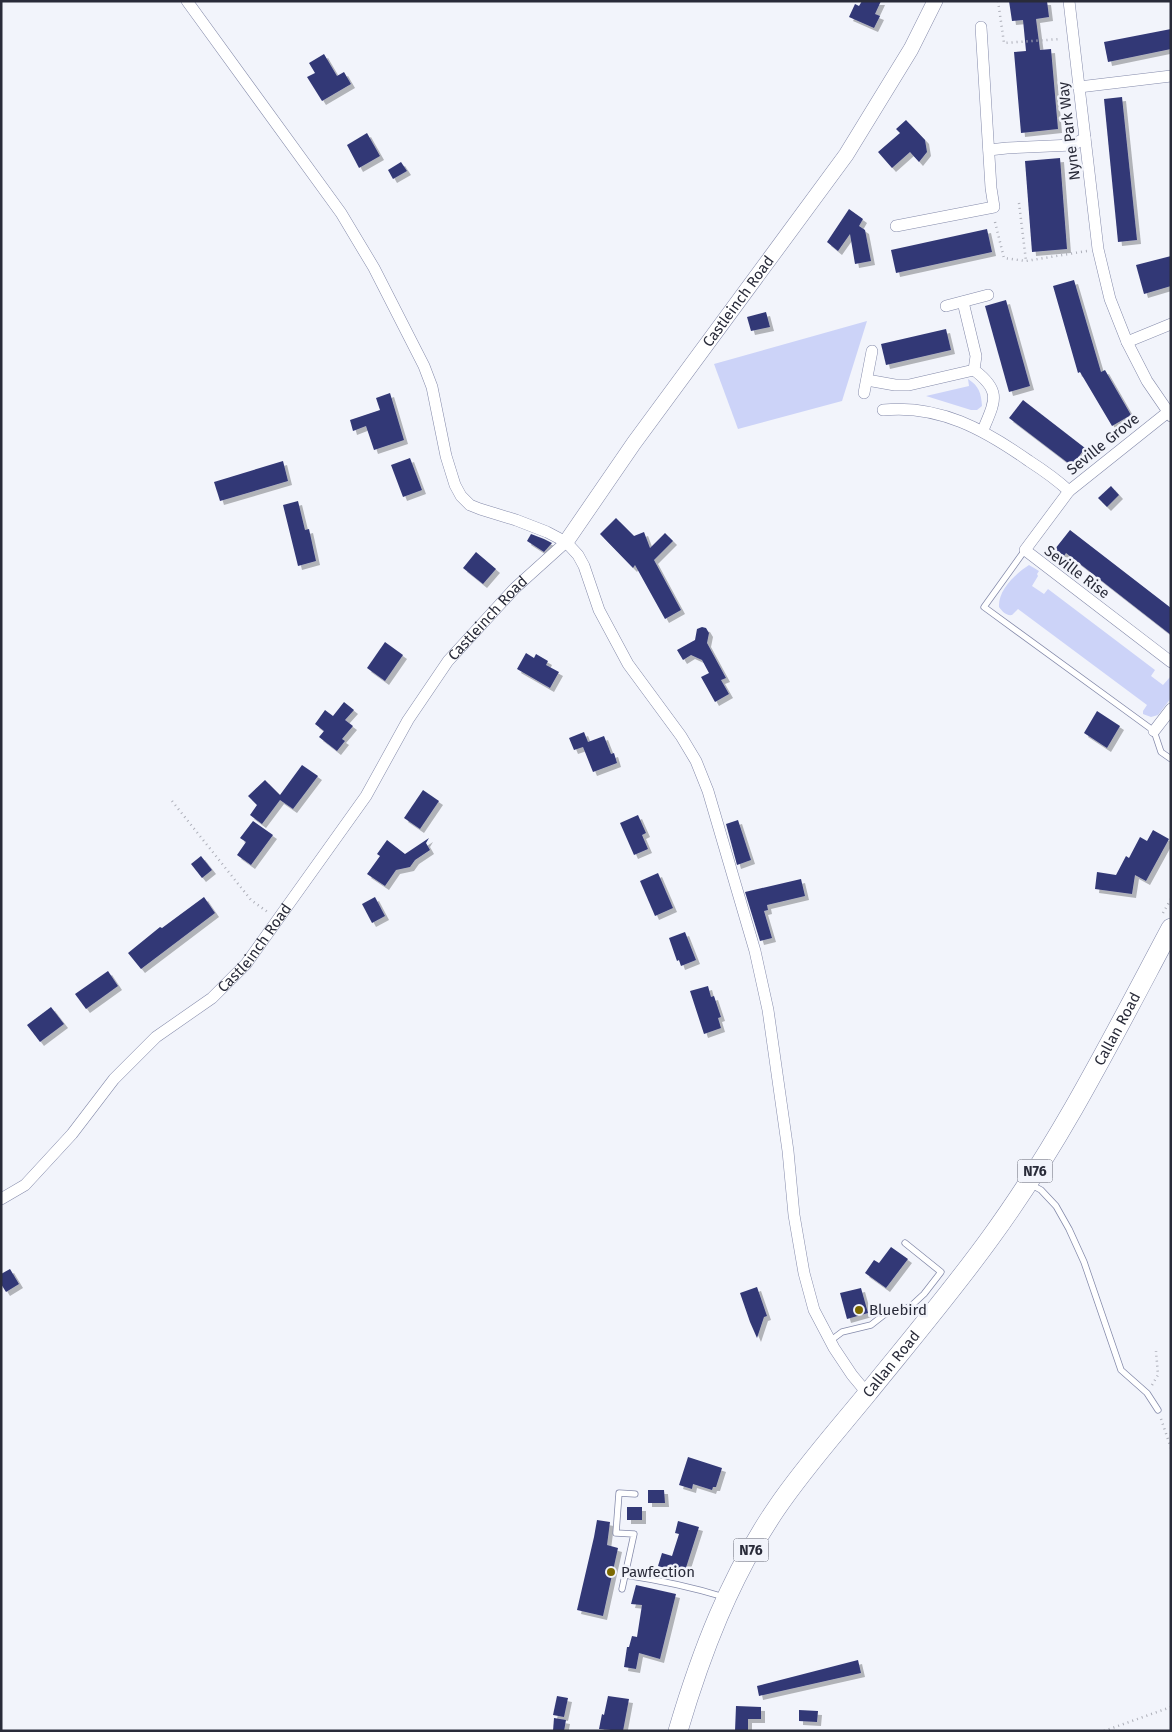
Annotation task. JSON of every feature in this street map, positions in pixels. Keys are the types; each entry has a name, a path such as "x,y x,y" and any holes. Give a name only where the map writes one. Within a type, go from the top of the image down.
{"main road":[{"name":"Callan Road","path":"678,1731 715,1622 760,1534 779,1504 991,1237 1028,1183 1083,1092 1167,922"}],"street":[{"path":"186,1 341,213 374,268 427,373 434,396 446,456 460,496 470,505 547,532 566,542 578,555 584,566 599,610 628,664 681,736 696,761 708,791 755,951 768,1010 788,1151 794,1215 804,1273 814,1310 830,1341 867,1394"},
{"name":"Castleinch Road","path":"1,1198 25,1185 72,1134 114,1079 156,1037 212,998 246,964 366,796 408,720 448,661 515,588 566,542 634,443 846,155 911,49 934,1"},
{"name":"Nyne Park Way","path":"1069,1 1099,253"},
{"path":"896,226 994,207 981,27"},
{"path":"1079,87 1171,76"},
{"path":"989,150 1074,145 1085,138"},
{"name":"Seville Grove","path":"883,410 896,409 924,412 983,430 1058,480 1069,491 1169,414 1147,381 1127,342 1110,299 1099,253"},
{"path":"946,306 988,295"},
{"path":"963,302 976,356 974,370"},
{"path":"1127,342 1171,324"},
{"path":"864,393 872,351"},
{"path":"867,380 895,385 909,385 974,370"},
{"path":"974,370 986,380 994,395 991,411 983,430"},
{"name":"Seville Rise","path":"1069,491 1024,550 1171,662"},
{"path":"1154,731 1171,709"}],"lane":[{"path":"1024,550 984,608 1154,731 1161,752 1171,759"},
{"path":"1028,1183 1041,1190 1056,1206 1084,1262 1121,1370 1147,1393 1158,1410"},
{"path":"830,1341 842,1332 871,1325 885,1314 901,1311 911,1306 924,1294 941,1272 905,1243"},
{"path":"622,1589 634,1534 616,1533 619,1493 635,1494"},
{"path":"625,1575 704,1591 726,1598"}],"path":[{"path":"998,1 1004,43 1060,38"},
{"path":"1020,203 1026,262"},
{"path":"995,222 1004,258 1026,262 1099,253"},
{"path":"172,800 251,900 278,919"},
{"path":"1167,922 1171,899"},
{"path":"1147,1393 1158,1375 1156,1352"},
{"path":"1158,1410 1171,1448"},
{"path":"1104,1731 1171,1707"}],"shaded area":[{"path":"867,321 842,401 738,429 714,364"},
{"path":"968,379 975,384 980,394 982,406 977,410 971,410 926,396 969,386"},
{"path":"1029,565 1039,571 1032,586 1044,594 1048,589 1155,670 1151,676 1163,685 1171,676 1171,698 1158,715 1151,717 1143,714 1147,705 1018,609 1012,615 1006,614 1001,610 999,601 1004,589 1018,573"}],"building":[{"path":"862,1 881,1 875,14 880,16 874,28 849,17 855,4 859,6"},
{"path":"1009,1 1047,1 1049,17 1036,19 1040,50 1051,49 1058,129 1021,133 1014,52 1026,51 1023,20 1012,21"},
{"path":"1171,29 1171,49 1108,62 1104,42"},
{"path":"324,54 337,76 344,72 351,84 322,101 307,77 315,73 309,63"},
{"path":"1122,97 1137,240 1118,242 1104,99"},
{"path":"906,120 925,140 927,152 919,162 910,152 892,168 878,152 900,133 896,129"},
{"path":"367,133 380,156 359,168 347,145"},
{"path":"1060,158 1067,249 1032,252 1025,161"},
{"path":"401,162 407,171 393,179 388,170"},
{"path":"849,209 863,219 859,226 865,230 871,261 855,264 850,234 838,251 827,242"},
{"path":"987,229 992,252 896,273 891,250"},
{"path":"1171,256 1171,286 1144,294 1136,265"},
{"path":"1074,280 1101,372 1105,370 1131,415 1112,426 1080,372 1078,373 1053,286"},
{"path":"1006,300 1030,386 1009,392 985,306"},
{"path":"766,312 770,327 751,331 747,317"},
{"path":"946,329 951,350 886,365 881,344"},
{"path":"390,393 404,440 374,450 366,426 353,431 350,420 380,410 376,398"},
{"path":"1023,400 1085,448 1072,466 1009,418"},
{"path":"410,458 422,490 403,497 391,465"},
{"path":"283,461 288,481 220,501 214,482"},
{"path":"1111,486 1119,495 1107,507 1098,498"},
{"path":"298,501 305,530 309,529 316,561 298,566 283,505"},
{"path":"616,518 634,536 644,532 650,548 665,533 673,541 654,560 681,610 665,619 635,565 633,568 600,534"},
{"path":"1070,530 1171,608 1171,635 1066,553 1064,556 1055,549"},
{"path":"531,534 552,543 544,552 527,541"},
{"path":"476,552 496,569 483,584 463,568"},
{"path":"706,628 709,633 707,643 726,678 721,680 729,694 715,702 701,677 709,673 702,660 691,655 683,660 677,650 695,640 697,629"},
{"path":"385,642 403,655 385,681 367,668"},
{"path":"526,653 534,658 536,654 548,661 546,665 559,672 550,688 517,669"},
{"path":"344,702 354,710 345,720 353,726 342,739 345,741 337,751 319,737 324,731 315,724 325,710 333,716"},
{"path":"1097,711 1120,726 1107,748 1084,733"},
{"path":"584,732 588,742 604,736 611,754 614,753 617,763 593,772 583,747 574,750 569,738"},
{"path":"302,765 318,776 293,809 280,800 262,824 250,815 257,805 248,796 265,780 280,795"},
{"path":"423,790 439,801 420,829 404,818"},
{"path":"638,815 646,833 642,835 648,849 634,855 620,823"},
{"path":"738,820 751,860 737,865 726,824"},
{"path":"253,821 273,835 251,865 237,855 246,842 240,838"},
{"path":"1153,830 1169,839 1146,881 1135,875 1132,894 1095,889 1097,872 1116,875 1126,856 1129,858 1140,837 1147,841"},
{"path":"429,838 426,843 430,850 415,860 410,867 396,870 385,886 367,874 380,856 377,854 387,840 405,854"},
{"path":"201,856 212,870 202,878 191,864"},
{"path":"658,873 673,908 655,916 640,881"},
{"path":"801,879 805,896 767,905 768,910 764,911 772,938 760,941 745,892"},
{"path":"204,897 215,913 141,969 128,953 160,927 162,928"},
{"path":"375,897 385,916 372,923 362,904"},
{"path":"685,932 696,960 681,966 679,960 677,961 669,938"},
{"path":"108,971 118,986 86,1009 75,994"},
{"path":"708,986 711,997 714,996 721,1017 718,1018 721,1028 704,1034 690,991"},
{"path":"51,1007 64,1024 40,1042 27,1025"},
{"path":"891,1247 908,1259 886,1288 865,1273 874,1260 879,1263"},
{"path":"10,1269 19,1284 6,1292 1,1284 1,1274"},
{"path":"757,1287 767,1316 764,1317 757,1338 740,1293"},
{"path":"861,1288 868,1313 847,1319 840,1293"},
{"path":"688,1457 722,1468 716,1487 713,1487 712,1490 693,1484 692,1489 679,1485"},
{"path":"648,1490 664,1490 665,1503 648,1503"},
{"path":"627,1507 642,1507 642,1520 627,1520"},
{"path":"597,1520 610,1522 607,1545 618,1548 603,1616 577,1610"},
{"path":"678,1521 699,1527 684,1574 658,1566 662,1553 672,1556 679,1534 675,1533"},
{"path":"636,1585 676,1594 660,1659 639,1653 636,1669 624,1667 627,1647 629,1647 632,1636 637,1637 642,1605 631,1604"},
{"path":"858,1660 861,1673 759,1696 757,1686"},
{"path":"557,1696 568,1698 564,1717 553,1715"},
{"path":"608,1696 629,1699 623,1731 599,1729"},
{"path":"736,1706 761,1707 761,1719 748,1719 748,1731 735,1731"},
{"path":"799,1710 818,1711 817,1722 799,1721"},
{"path":"554,1718 566,1720 564,1731 553,1731"}],"place":[{"name":"Bluebird","path":"859,1310"},
{"name":"Pawfection","path":"611,1572"}]}
